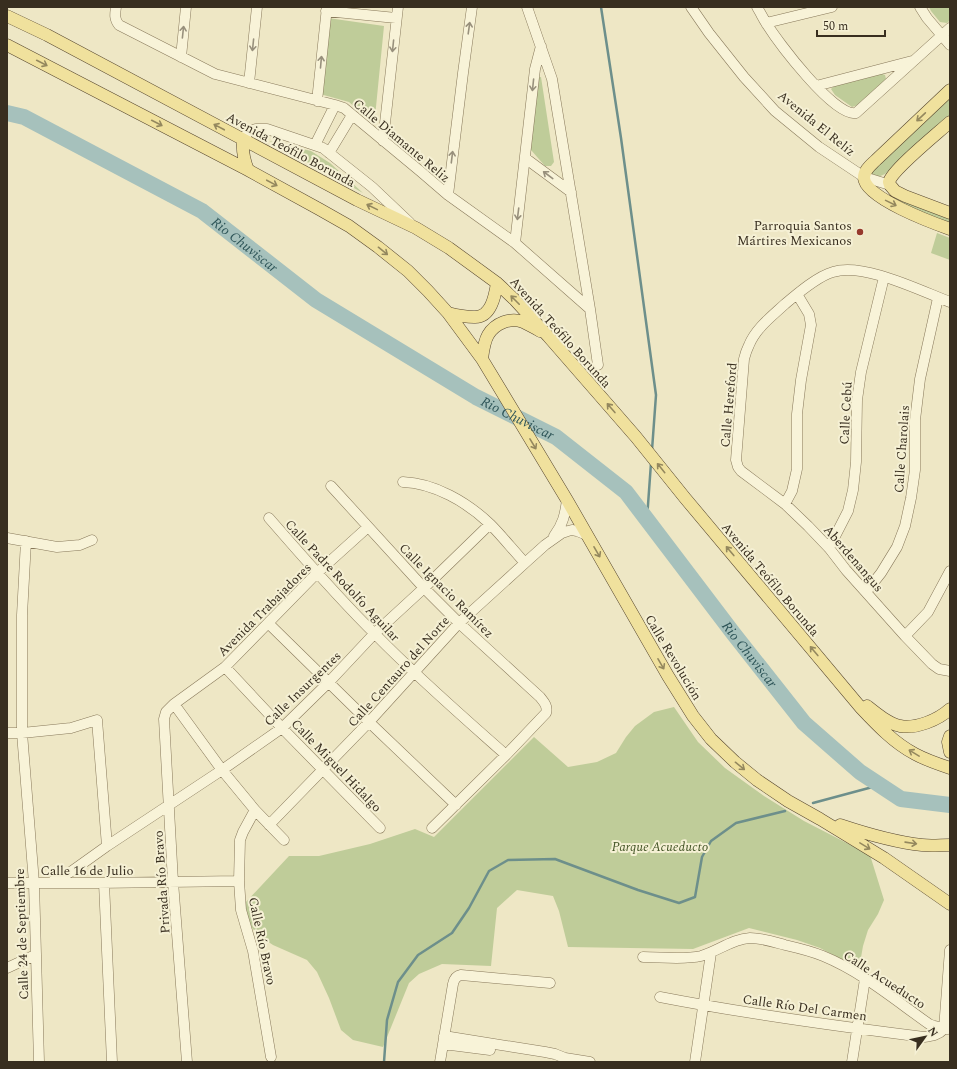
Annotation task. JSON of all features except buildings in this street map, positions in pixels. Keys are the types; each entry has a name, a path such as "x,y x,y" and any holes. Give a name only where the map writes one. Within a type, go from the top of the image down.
{"main road":[{"name":"Avenida Teófilo Borunda","path":"7,16 47,35 357,200 416,228 449,248 497,283 548,336 636,437 685,498 861,708 893,739 914,754 950,768"},
{"path":"7,45 248,170 349,226 408,271 448,313 482,359"},
{"path":"864,177 868,168 950,90"},
{"path":"950,122 892,175 889,180 890,185 895,191 950,213"},
{"path":"242,140 242,148 248,170"},
{"name":"Avenida El Relíz","path":"864,177 865,182 875,194 934,223 950,229"},
{"path":"448,313 474,318 482,315 487,311 491,304 497,283"},
{"path":"482,359 484,345 488,335 493,329 505,321 513,320 523,322 548,336"},
{"name":"Calle Revolución","path":"482,359 588,535 668,676 693,716 711,740 757,780 788,801 820,819"},
{"path":"825,665 868,707 887,721 900,726 918,725 933,720 950,709"},
{"path":"950,736 948,742 950,752"},
{"path":"820,819 889,840 922,845 950,845"},
{"path":"820,819 884,858 950,904"}],"street":[{"name":"Calle Diamante Reliz","path":"116,7 115,17 120,25 215,74 344,108 448,195 515,243 590,309"},
{"path":"181,57 186,7"},
{"path":"249,83 257,7"},
{"path":"384,141 398,7"},
{"path":"448,195 472,7"},
{"path":"527,7 552,79 598,365"},
{"name":"Avenida El Relíz","path":"691,7 709,33 744,77 776,111 819,147 864,177"},
{"path":"757,7 766,23 788,54 816,86 840,108 849,113 856,113 950,28"},
{"path":"766,23 832,7"},
{"path":"920,7 927,18 950,45"},
{"path":"317,101 326,9 396,18"},
{"path":"515,243 535,69 541,46"},
{"path":"816,86 914,61"},
{"path":"315,145 335,105"},
{"path":"329,153 352,115"},
{"path":"242,140 248,132 256,129 267,129 323,148 372,187 416,228"},
{"path":"525,158 571,192"},
{"path":"864,177 890,185"},
{"name":"Calle Hereford","path":"736,463 741,385 746,352 752,339 761,327 797,294 824,276 841,270 868,272 950,302"},
{"name":"Calle Cebú","path":"829,548 848,511 853,490 856,462 857,400 861,372 884,277"},
{"path":"785,504 792,492 797,469 797,414 801,380 811,325 809,314 797,294"},
{"name":"Calle Charolais","path":"866,592 881,573 897,547 905,526 912,498 915,470 914,420 920,378 938,298"},
{"name":"Aberdenangus","path":"736,463 741,471 785,504 808,526 829,548 846,570 905,636 932,664 950,671"},
{"path":"403,482 414,482 446,493 467,506 490,524 524,563"},
{"name":"Calle Ignacio Ramírez","path":"331,486 424,588 459,623 540,697 546,705 546,713 506,755"},
{"name":"Calle Centauro del Norte","path":"552,540 564,518 567,500"},
{"name":"Calle Padre Rodolfo Aguilar","path":"269,518 317,573 374,634 506,755"},
{"name":"Calle Insurgentes","path":"50,883 72,871 282,728 329,682 374,634 490,524"},
{"name":"Avenida Trabajadores","path":"174,704 226,667 317,573 368,527"},
{"name":"Calle Centauro del Norte","path":"269,824 324,770 459,623 524,563 562,533 577,531 588,535"},
{"path":"7,538 57,546 80,545 92,540"},
{"name":"Calle 24 de Septiembre","path":"26,541 22,615 22,733 34,883 39,1062"},
{"path":"905,636 928,612 950,571"},
{"path":"268,623 369,722 456,804"},
{"name":"Calle Miguel Hidalgo","path":"226,667 282,728 380,828"},
{"path":"174,704 222,770 255,810 284,840"},
{"name":"Privada Río Bravo","path":"174,704 166,712 164,719 173,882 187,1062"},
{"path":"7,733 71,728 97,720 108,846"},
{"path":"432,828 506,755"},
{"name":"Calle Río Bravo","path":"255,810 240,840 239,881 241,910 253,951 271,1057"},
{"name":"Calle 16 de Julio","path":"7,883 239,881"},
{"path":"104,883 112,1062"},
{"name":"Calle Acueducto","path":"643,957 686,958 699,956 711,953 737,941 748,938 760,939 822,956 839,963 865,979 929,1024 947,1029"},
{"path":"947,1029 950,950"},
{"path":"695,1062 711,953"},
{"path":"7,968 36,955"},
{"path":"440,1062 452,984 456,978 461,975 550,982"},
{"path":"852,1062 865,979"},
{"name":"Calle Río Del Carmen","path":"660,997 704,1005 924,1037 939,1034 947,1029"},
{"path":"443,1040 545,1052 565,1058 590,1062"}],"green space":[{"path":"929,7 950,7 950,20 947,23 940,22"},
{"path":"328,18 384,26 375,117 368,119 349,102 320,94"},
{"path":"880,73 885,75 886,79 884,82 858,105 852,107 835,95 831,89 834,86"},
{"path":"541,77 554,162 551,166 545,166 529,146 536,78"},
{"path":"950,98 950,115 885,174 878,177 872,174 871,170"},
{"path":"269,141 311,151 330,163 363,193"},
{"path":"896,196 950,216 950,224 896,204 893,199"},
{"path":"937,233 950,238 950,260 931,253"},
{"name":"Parque Acueducto","path":"674,707 698,742 725,768 764,796 804,821 870,855 884,900 878,914 868,930 863,946 859,969 820,948 797,940 749,928 693,949 568,947 559,911 553,896 517,890 497,908 491,966 442,964 419,974 409,983 383,1047 353,1040 341,1030 317,972 307,960 273,945 261,937 252,928 247,916 245,903 289,856 319,856 370,844 415,829 434,837 534,737 568,767 597,762 616,753 635,726 654,712"}],"waterway":[{"path":"601,7 621,138 656,395 652,450"},
{"name":"Rio Chuviscar","path":"7,113 24,117 202,211 316,300 476,397 556,437 626,492 733,633 804,723 860,772 901,799 950,805"},
{"path":"647,519 651,463"},
{"path":"813,803 880,785"},
{"path":"384,1062 387,1020 398,982 418,955 452,933 469,908 489,871 508,860 555,859 638,890 679,903 695,897 702,857 711,841 736,823 785,811"}],"place":[{"name":"Parroquia Santos Mártires Mexicanos","path":"860,232"}]}
